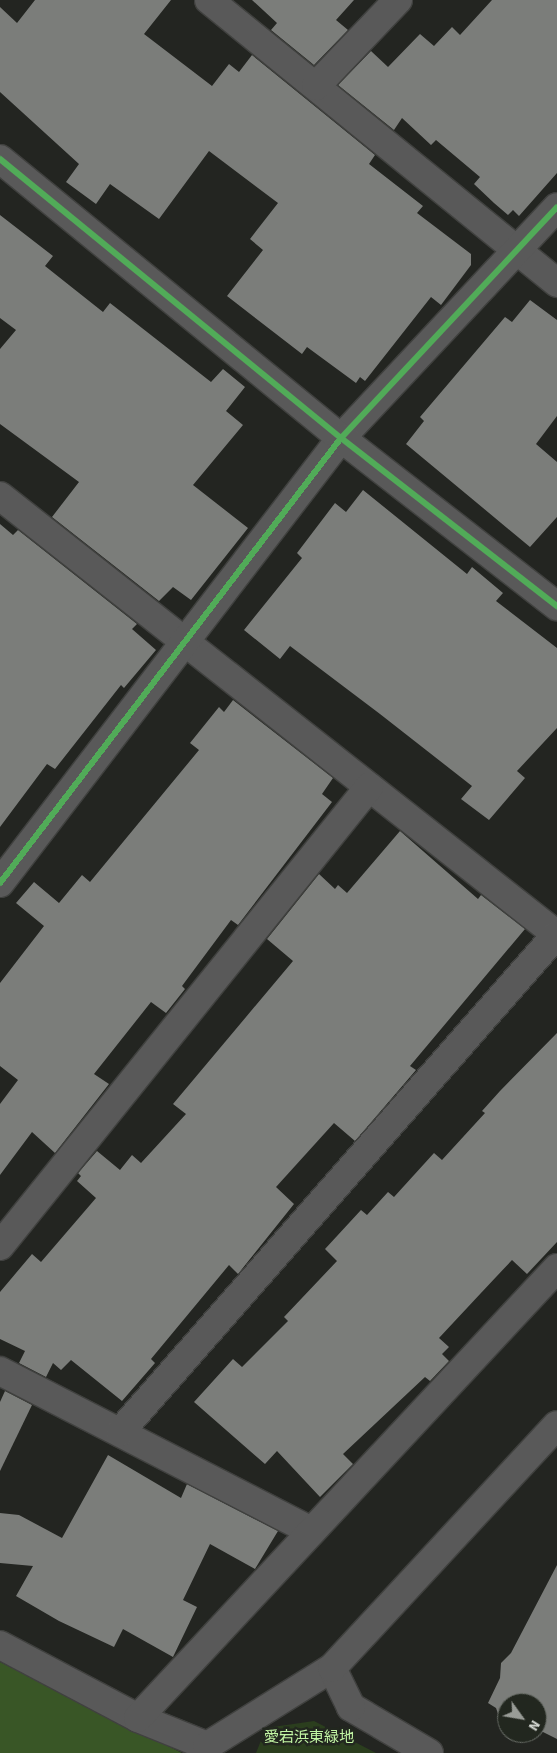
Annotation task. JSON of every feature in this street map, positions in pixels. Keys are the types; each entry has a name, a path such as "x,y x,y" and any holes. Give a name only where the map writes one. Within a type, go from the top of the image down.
{"street":[{"path":"209,0 557,283"},
{"path":"316,86 398,0"},
{"path":"0,159 341,438 557,606"},
{"path":"0,883 183,640 341,438 557,207"},
{"path":"0,496 557,935 120,1432"},
{"path":"0,1246 369,786"},
{"path":"138,1718 310,1530 557,1268"},
{"path":"0,1371 310,1530"},
{"path":"0,1645 138,1718 208,1746 332,1668 557,1425"},
{"path":"332,1668 351,1707 429,1753"}],"green space":[{"name":"愛宕浜東緑地","path":"314,1721 376,1753 256,1753 266,1728"}],"shaded area":[{"path":"0,1662 182,1753 0,1753"}],"building":[{"path":"35,0 171,0 144,34 212,86 229,64 239,72 252,55 375,155 369,164 423,206 417,213 471,254 471,265 441,305 431,297 365,381 360,377 356,383 307,347 302,354 227,296 263,250 250,239 278,203 209,151 159,219 110,184 96,204 66,182 79,164 0,92 0,7 17,23"},
{"path":"252,0 354,0 336,20 348,30 314,65 271,30 277,23"},
{"path":"492,0 557,0 557,173 519,216 513,210 508,215 494,203 474,184 480,177 436,140 431,145 402,118 394,130 338,85 371,51 388,67 420,34 434,46 452,27 460,35"},
{"path":"0,215 53,256 45,266 103,312 110,303 211,382 223,369 245,387 226,411 243,425 193,485 248,528 191,600 173,587 159,601 52,517 79,482 0,424 0,349 16,330 0,318"},
{"path":"530,300 557,320 557,416 536,444 557,462 557,517 530,547 406,444 424,421 420,417 505,317 512,322"},
{"path":"363,490 467,574 472,567 503,593 496,601 557,648 557,728 517,771 525,778 489,820 461,799 472,786 380,714 290,646 280,659 244,630 302,558 297,553 335,503 346,512"},
{"path":"0,524 13,535 18,530 137,624 132,629 156,650 124,688 121,685 55,769 47,764 0,827"},
{"path":"233,700 333,778 322,794 332,802 238,925 231,920 182,986 185,989 166,1013 151,1002 94,1074 109,1084 55,1153 32,1132 0,1175 0,1104 18,1080 0,1066 0,983 44,926 16,903 34,882 59,903 82,875 90,882 199,750 190,743 219,707 224,712"},
{"path":"400,831 478,899 481,895 525,929 410,1066 416,1070 355,1141 334,1123 276,1187 294,1204 238,1274 229,1265 151,1359 155,1363 122,1401 71,1360 61,1370 53,1363 46,1377 19,1363 25,1351 0,1339 0,1292 32,1254 41,1262 96,1198 77,1181 81,1176 78,1173 97,1151 120,1170 132,1155 141,1163 186,1114 173,1104 293,961 267,939 319,874 335,889 338,885 347,893"},
{"path":"557,1033 557,1242 527,1274 512,1260 439,1338 449,1347 442,1354 449,1361 430,1381 425,1377 343,1454 353,1464 320,1497 277,1451 265,1464 194,1402 233,1359 242,1367 288,1321 284,1317 337,1261 325,1249 361,1210 367,1215 388,1192 394,1197 434,1153 442,1160 485,1113 482,1111 500,1091"},
{"path":"5,1391 32,1405 0,1471 0,1402"},
{"path":"108,1455 181,1498 187,1484 278,1531 255,1569 210,1544 183,1600 197,1607 173,1657 123,1629 114,1647 59,1621 16,1596 33,1566 0,1563 0,1513 19,1515 62,1538"},
{"path":"557,1565 557,1739 547,1734 547,1693 497,1693 497,1711 496,1708 488,1703 500,1678 501,1663 511,1653"}],"cycle path":[{"path":"0,159 341,438 557,606"},
{"path":"0,883 341,438 557,207"}]}
